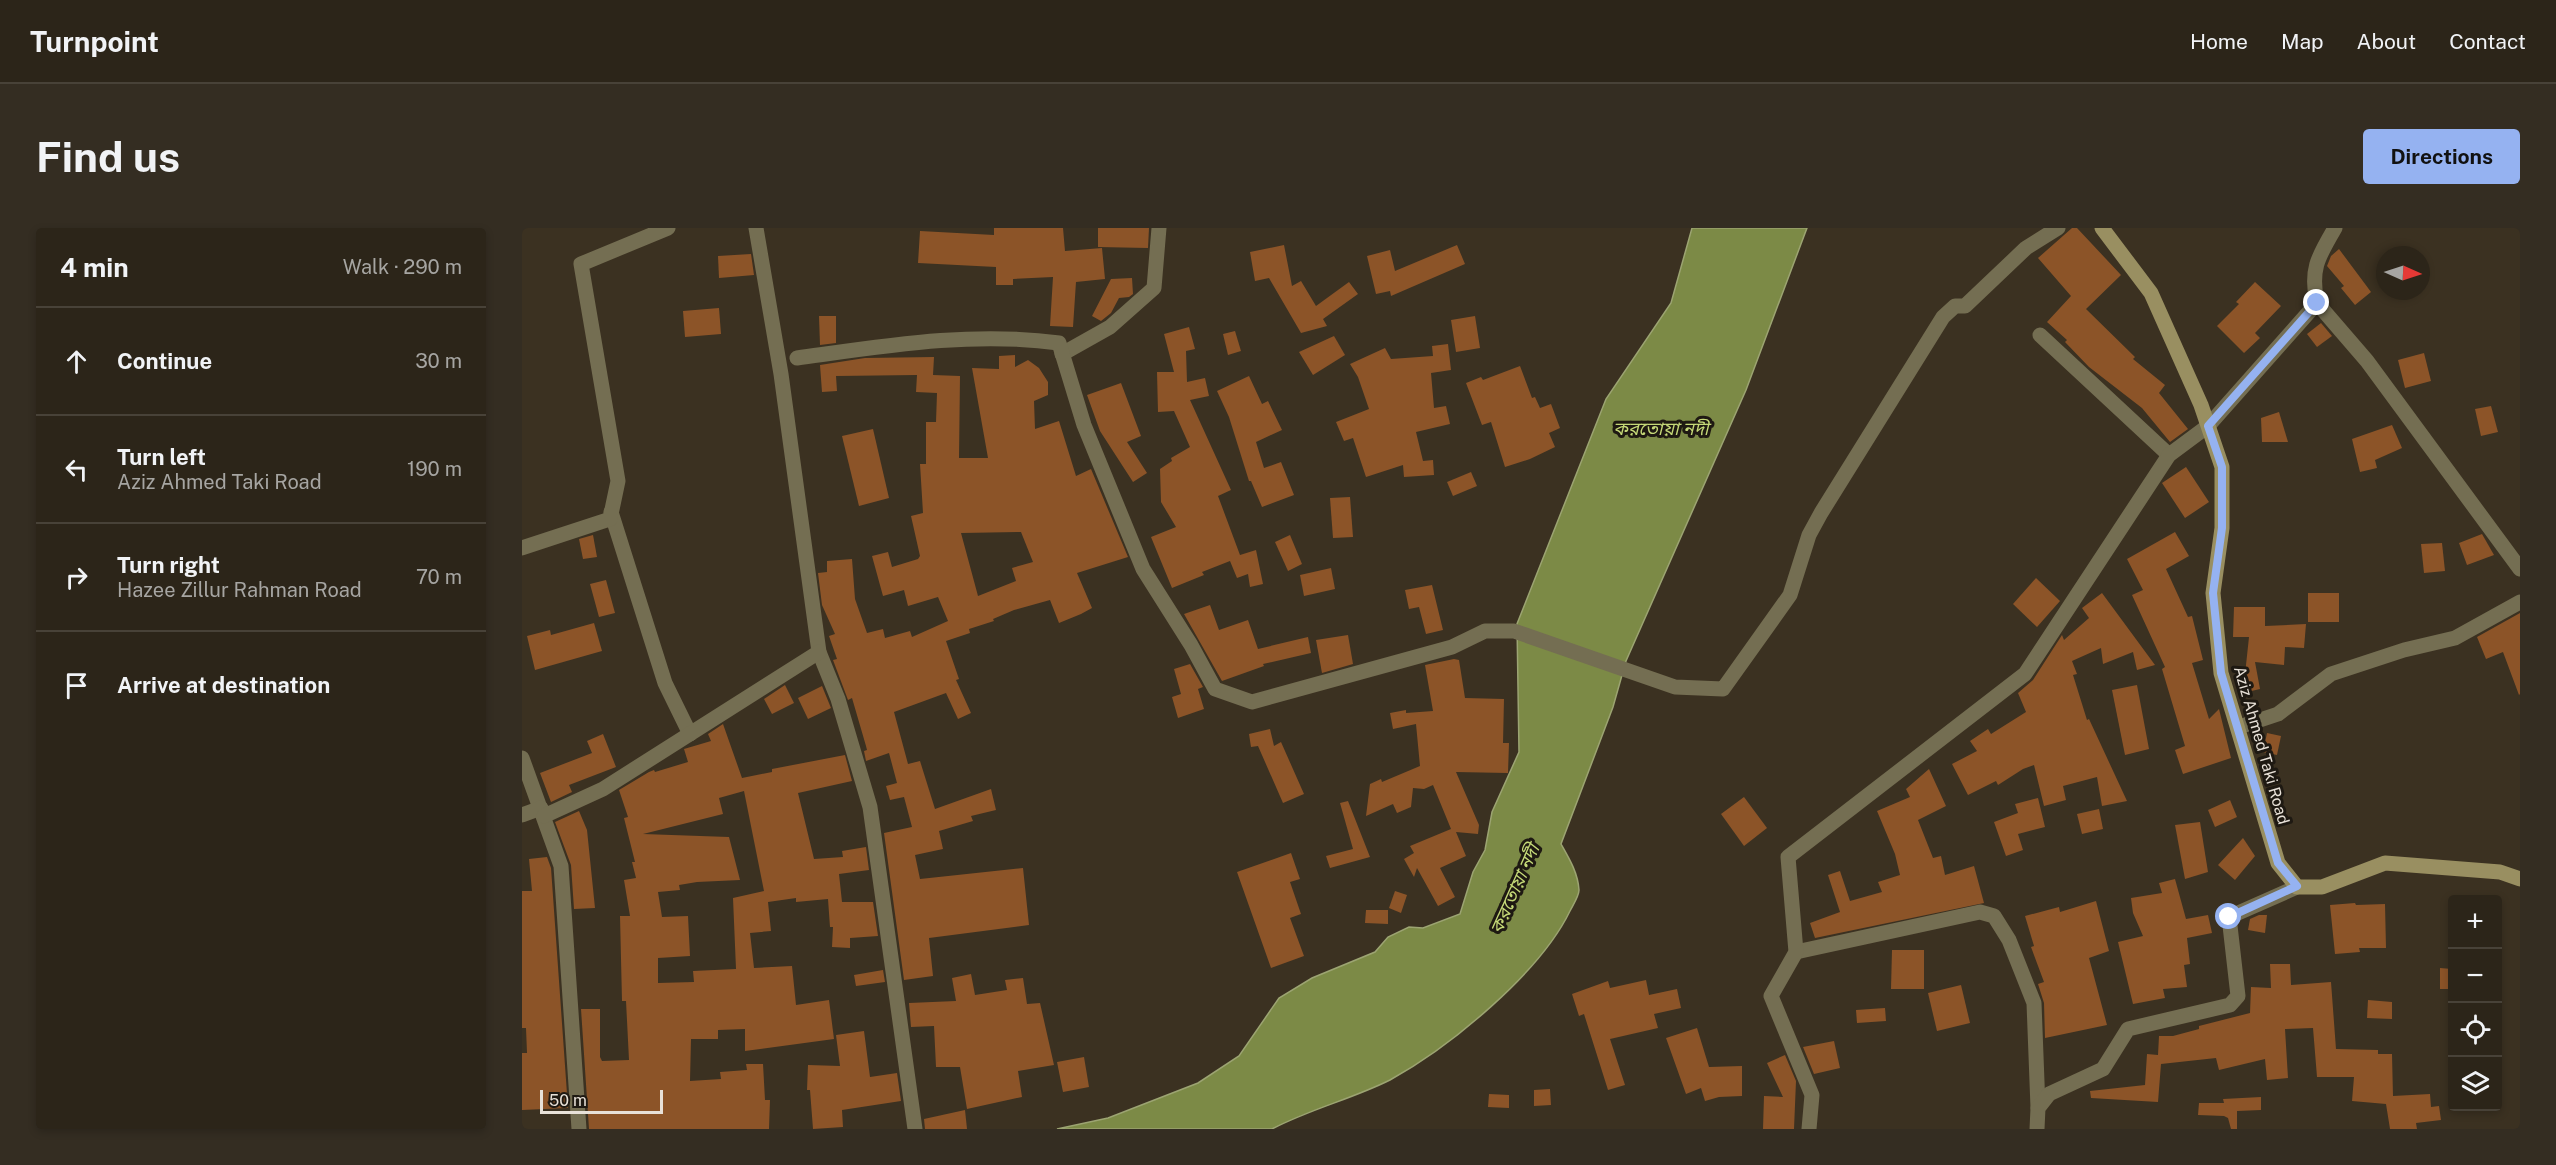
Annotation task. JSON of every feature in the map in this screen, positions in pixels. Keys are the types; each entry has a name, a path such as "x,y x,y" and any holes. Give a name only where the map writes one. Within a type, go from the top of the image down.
{"street":[{"path":"522,548 610,519 618,482 581,264 668,228"},
{"path":"756,228 781,374 819,652 838,699 870,807 915,1129"},
{"path":"1062,354 1110,327 1154,288 1159,228"},
{"path":"797,358 904,343 1017,338 1059,343 1084,425 1143,569 1191,645 1215,689 1252,702 1452,647 1485,631 1515,631 1675,687 1724,689 1790,595 1809,535 1821,513 1943,317 1955,306 1965,306 2026,248 2058,228"},
{"name":"Aziz Ahmed Taki Road","path":"2102,228 2151,293 2208,426 2222,467 2222,528 2213,593 2221,673 2278,863 2297,886"},
{"path":"2335,228 2319,255 2312,280 2317,303 2367,361 2520,569"},
{"path":"1809,1129 1812,1095 1771,996 1796,952 1788,857 2025,674 2169,455 2208,426 2317,303"},
{"path":"2040,335 2169,455"},
{"path":"611,512 665,683 690,734"},
{"path":"2239,727 2278,714 2331,674 2404,650 2455,638 2520,602"},
{"path":"522,815 542,812 603,789 819,652"},
{"path":"522,758 561,866 579,1129"},
{"path":"2038,1107 2049,1094 2103,1069 2128,1029 2230,1005 2238,996 2229,917 2297,886 2322,887 2385,863 2500,872 2520,879"},
{"path":"1796,952 1980,912 1994,916 2009,940 2034,1003 2037,1129"}],"water":[{"name":"করতোয়া নদী","path":"1692,228 1807,228 1746,390 1626,661 1613,707 1561,844 1575,872 1579,890 1576,900 1556,935 1516,983 1465,1028 1414,1066 1361,1093 1272,1129 1057,1129 1108,1118 1198,1083 1239,1056 1279,998 1312,978 1375,952 1388,937 1409,927 1423,928 1460,914 1473,872 1485,850 1492,812 1519,752 1517,624 1606,399 1671,303"}],"building":[{"path":"994,228 1063,228 1065,251 1102,248 1105,279 1076,282 1073,327 1050,326 1053,277 1013,279 1013,285 996,285 996,267 918,263 920,231 994,235"},
{"path":"1098,228 1149,228 1148,248 1098,247"},
{"path":"2072,228 2077,228 2121,275 2086,309 2135,357 2133,359 2165,385 2159,393 2188,429 2170,442 2142,408 2089,367 2065,342 2067,340 2047,322 2071,296 2038,258"},
{"path":"1284,245 1292,286 1301,281 1316,306 1349,282 1358,294 1323,319 1327,326 1301,333 1269,278 1255,281 1250,252"},
{"path":"1457,245 1465,264 1391,296 1390,291 1376,294 1367,256 1390,250 1395,271"},
{"path":"2339,249 2371,292 2355,305 2341,288 2344,286 2327,266 2331,256"},
{"path":"751,254 754,275 719,278 718,256"},
{"path":"1132,278 1133,294 1119,298 1111,313 1101,321 1092,316 1111,279"},
{"path":"2255,282 2281,306 2255,333 2260,338 2244,353 2217,326 2239,304 2236,302"},
{"path":"719,308 721,334 685,337 683,311"},
{"path":"819,316 836,316 836,343 820,345"},
{"path":"1475,316 1480,348 1456,352 1451,320"},
{"path":"2321,323 2332,336 2317,347 2307,334"},
{"path":"1189,327 1195,349 1186,351 1187,382 1205,378 1209,396 1190,400 1231,490 1218,496 1240,555 1256,550 1263,584 1250,587 1248,574 1237,578 1230,561 1202,572 1204,575 1172,588 1151,537 1176,527 1161,502 1160,469 1172,461 1171,458 1190,447 1174,411 1158,412 1157,372 1174,372 1164,334"},
{"path":"1235,331 1241,351 1228,355 1223,334"},
{"path":"1334,336 1345,355 1313,375 1299,352"},
{"path":"1448,344 1451,370 1431,373 1434,408 1446,406 1450,424 1416,432 1423,461 1433,460 1434,475 1404,477 1403,465 1366,477 1353,438 1344,441 1336,422 1369,409 1358,377 1350,364 1385,348 1391,359 1433,356 1432,346"},
{"path":"2424,353 2431,381 2405,388 2398,360"},
{"path":"1015,355 1015,367 1028,360 1039,368 1048,382 1048,395 1034,401 1035,429 1059,421 1076,476 1091,469 1128,557 1077,573 1092,608 1081,614 1059,623 1050,600 1014,610 993,619 994,621 969,629 970,633 946,641 959,679 956,680 971,713 958,719 946,693 894,712 908,764 920,761 935,809 991,789 996,810 971,816 973,821 939,831 943,849 915,855 920,879 1023,868 1029,925 929,938 933,976 904,980 884,833 912,827 904,797 890,800 886,786 897,783 889,753 866,761 864,751 867,750 852,698 848,700 833,660 837,659 829,636 835,634 822,605 818,573 827,572 827,561 852,559 855,599 867,633 883,629 885,638 910,631 912,637 948,621 938,597 908,606 904,590 883,596 872,556 888,552 892,567 918,559 920,556 911,516 923,513 920,464 926,464 926,422 936,422 937,393 916,392 917,375 836,376 837,391 822,392 820,365 865,358 934,357 933,375 960,376 959,458 988,458 972,368 999,369 999,356","holes":["1021,532 1033,562 1012,568 1016,581 978,596 961,533"]},
{"path":"1520,366 1532,398 1535,397 1540,408 1551,404 1560,428 1549,433 1555,447 1530,459 1505,467 1491,422 1482,425 1466,383 1481,377 1483,380"},
{"path":"1249,376 1262,404 1268,401 1282,430 1256,442 1264,468 1281,462 1294,495 1262,507 1249,481 1229,417 1217,391"},
{"path":"1121,383 1141,436 1127,442 1147,473 1133,482 1100,431 1087,395"},
{"path":"2491,406 2498,432 2481,436 2475,409"},
{"path":"2279,412 2288,442 2262,442 2261,418"},
{"path":"2392,425 2402,448 2375,460 2377,468 2360,472 2352,439"},
{"path":"873,429 889,498 859,506 842,436"},
{"path":"2186,467 2209,502 2185,518 2162,483"},
{"path":"1471,472 1477,486 1453,496 1447,482"},
{"path":"1350,497 1353,537 1333,538 1330,498"},
{"path":"2175,532 2189,556 2166,569 2188,617 2192,616 2203,660 2192,663 2209,719 2219,709 2231,758 2183,774 2175,750 2185,746 2162,669 2165,667 2132,595 2143,590 2127,559"},
{"path":"2482,534 2494,555 2467,565 2459,543"},
{"path":"593,535 597,557 583,559 579,539"},
{"path":"1290,535 1302,564 1288,571 1275,542"},
{"path":"2442,543 2445,571 2424,573 2421,544"},
{"path":"1331,568 1335,589 1304,596 1300,575"},
{"path":"2036,578 2060,601 2037,627 2013,604"},
{"path":"606,580 615,613 599,617 590,584"},
{"path":"1432,585 1443,630 1426,634 1419,607 1409,609 1405,590"},
{"path":"2102,593 2155,665 2137,670 2133,652 2103,664 2101,648 2072,661 2077,674 2073,675 2087,720 2089,719 2127,801 2102,806 2097,777 2063,786 2066,800 2044,806 2034,765 2023,769 1998,785 1996,781 1968,795 1952,764 1977,751 1970,741 1988,729 1991,734 2026,712 2018,693 2033,680 2062,635 2064,640 2089,618 2082,608"},
{"path":"2308,593 2339,593 2339,622 2308,622"},
{"path":"1210,605 1219,630 1248,620 1258,649 1308,637 1311,653 1263,664 1264,666 1222,681 1184,614"},
{"path":"2234,607 2265,607 2265,626 2306,624 2304,648 2285,647 2284,665 2255,662 2260,689 2243,693 2249,637 2233,637"},
{"path":"2520,613 2519,695 2503,652 2486,659 2477,637"},
{"path":"594,623 602,651 535,670 527,636 550,630 551,635"},
{"path":"1348,635 1353,664 1322,673 1316,640"},
{"path":"1459,660 1465,698 1504,699 1503,743 1509,743 1508,773 1456,772 1479,825 1478,834 1456,832 1466,856 1440,868 1455,897 1438,906 1417,868 1414,877 1404,859 1414,853 1410,846 1451,829 1433,785 1424,789 1413,788 1411,807 1397,813 1393,804 1366,816 1370,784 1381,779 1382,782 1420,766 1416,724 1393,729 1390,713 1406,710 1406,713 1433,711 1425,665"},
{"path":"1190,664 1203,687 1198,689 1204,709 1178,718 1172,697 1181,694 1174,669"},
{"path":"785,685 794,703 772,714 764,699"},
{"path":"2137,685 2149,749 2125,755 2112,690"},
{"path":"822,686 831,708 808,719 798,698"},
{"path":"723,724 742,778 772,772 772,769 845,755 852,781 798,793 814,859 843,857 842,851 866,847 869,870 839,874 842,902 873,902 878,936 850,938 850,948 832,947 833,927 830,927 828,899 796,902 796,898 768,902 771,931 750,933 754,968 792,966 796,1005 829,1000 834,1039 745,1051 745,1029 718,1030 718,1039 691,1039 690,1081 721,1079 720,1072 747,1070 746,1064 763,1064 765,1100 770,1100 769,1129 589,1129 581,1009 600,1009 600,1057 602,1061 629,1060 626,1001 622,1001 620,916 630,916 624,880 636,878 632,862 635,862 624,818 628,817 619,790 649,772 688,762 684,749 711,741 708,734","holes":["744,791 764,891 733,898 736,969 693,971 694,982 658,983 658,958 690,956 688,916 662,917 658,892 680,890 679,885 697,882 740,880 729,837 643,834 723,814 719,798"]},
{"path":"1270,729 1274,746 1281,742 1304,794 1283,803 1258,746 1251,747 1249,734"},
{"path":"2267,733 2281,736 2277,755 2263,752"},
{"path":"603,734 616,767 569,785 572,792 551,802 540,773 592,753 587,741"},
{"path":"1929,769 1946,806 1918,820 1933,858 1941,856 1945,875 1974,866 1984,903 1815,938 1810,923 1840,912 1828,875 1840,871 1850,901 1882,892 1878,882 1900,875 1895,854 1877,811 1910,797 1906,789"},
{"path":"1744,797 1767,828 1744,846 1721,814"},
{"path":"2038,798 2045,827 2018,834 2023,850 2006,856 1994,822 2018,813 2015,804"},
{"path":"2230,800 2237,817 2215,827 2208,810"},
{"path":"1348,801 1370,857 1330,868 1326,856 1353,849 1340,803"},
{"path":"2099,809 2103,829 2082,834 2077,814"},
{"path":"579,811 587,830 595,908 574,909 571,865 555,822"},
{"path":"2200,822 2208,872 2185,879 2175,825"},
{"path":"2243,838 2255,856 2235,880 2218,865"},
{"path":"1291,853 1300,879 1290,882 1301,914 1290,918 1304,956 1271,968 1237,872"},
{"path":"547,857 551,868 568,1108 522,1110 522,1053 527,1053 526,1028 522,1028 522,891 532,891 529,859"},
{"path":"2175,879 2186,919 2208,915 2212,933 2187,938 2190,964 2184,965 2187,987 2163,989 2165,998 2133,1004 2118,942 2143,936 2133,913 2131,898 2162,893 2159,883"},
{"path":"1395,891 1407,895 1401,913 1389,908"},
{"path":"2096,901 2109,951 2089,958 2107,1025 2045,1038 2044,1003 2038,984 2044,982 2031,947 2034,946 2025,916 2059,907 2060,912"},
{"path":"2355,903 2356,905 2385,904 2386,948 2359,948 2360,952 2335,954 2330,905"},
{"path":"1366,910 1388,910 1388,924 1365,923"},
{"path":"2259,915 2267,915 2265,933 2248,930 2250,919"},
{"path":"1892,950 1924,950 1924,989 1891,989"},
{"path":"2270,964 2290,964 2291,985 2331,982 2336,1049 2378,1050 2378,1054 2392,1054 2393,1096 2430,1094 2431,1107 2439,1106 2441,1120 2416,1123 2417,1129 2390,1129 2386,1104 2352,1101 2354,1077 2317,1077 2313,1028 2285,1029 2288,1078 2267,1080 2265,1059 2219,1070 2216,1058 2161,1064 2158,1102 2091,1098 2090,1091 2145,1085 2147,1054 2158,1055 2159,1036 2173,1036 2199,1029 2199,1026 2250,1013 2251,987 2271,988"},
{"path":"2440,968 2448,969 2448,989 2440,989"},
{"path":"883,970 885,982 856,986 854,975"},
{"path":"971,974 975,995 1007,990 1005,980 1023,978 1027,1004 1040,1003 1054,1065 1018,1071 1022,1097 967,1109 960,1067 936,1067 934,1026 911,1027 909,1003 956,1001 952,978"},
{"path":"1646,980 1649,995 1677,989 1681,1008 1654,1014 1658,1028 1610,1039 1625,1085 1608,1090 1584,1014 1579,1016 1572,994 1608,981 1610,988"},
{"path":"1961,985 1970,1023 1937,1031 1928,993"},
{"path":"2368,1000 2392,1002 2392,1019 2367,1018"},
{"path":"1885,1008 1886,1021 1857,1023 1856,1010"},
{"path":"1697,1028 1709,1067 1742,1066 1742,1096 1719,1097 1705,1101 1701,1088 1686,1094 1666,1038"},
{"path":"864,1031 870,1077 897,1073 901,1101 842,1110 843,1127 813,1129 810,1090 807,1090 808,1065 840,1066 836,1035"},
{"path":"1834,1041 1840,1068 1814,1074 1803,1047"},
{"path":"1785,1055 1796,1081 1794,1129 1763,1129 1764,1096 1783,1097 1767,1063"},
{"path":"1084,1057 1089,1087 1063,1092 1057,1062"},
{"path":"1550,1089 1551,1105 1534,1106 1534,1090"},
{"path":"1489,1094 1509,1095 1509,1108 1488,1107"},
{"path":"2261,1097 2261,1110 2237,1111 2237,1129 2231,1129 2228,1118 2224,1116 2198,1115 2199,1103 2224,1103 2223,1099"},
{"path":"965,1110 967,1129 925,1129 924,1119"}],"route":[{"path":"2229,917 2297,886 2278,863 2221,673 2213,593 2222,528 2222,467 2208,426 2317,303"}]}
